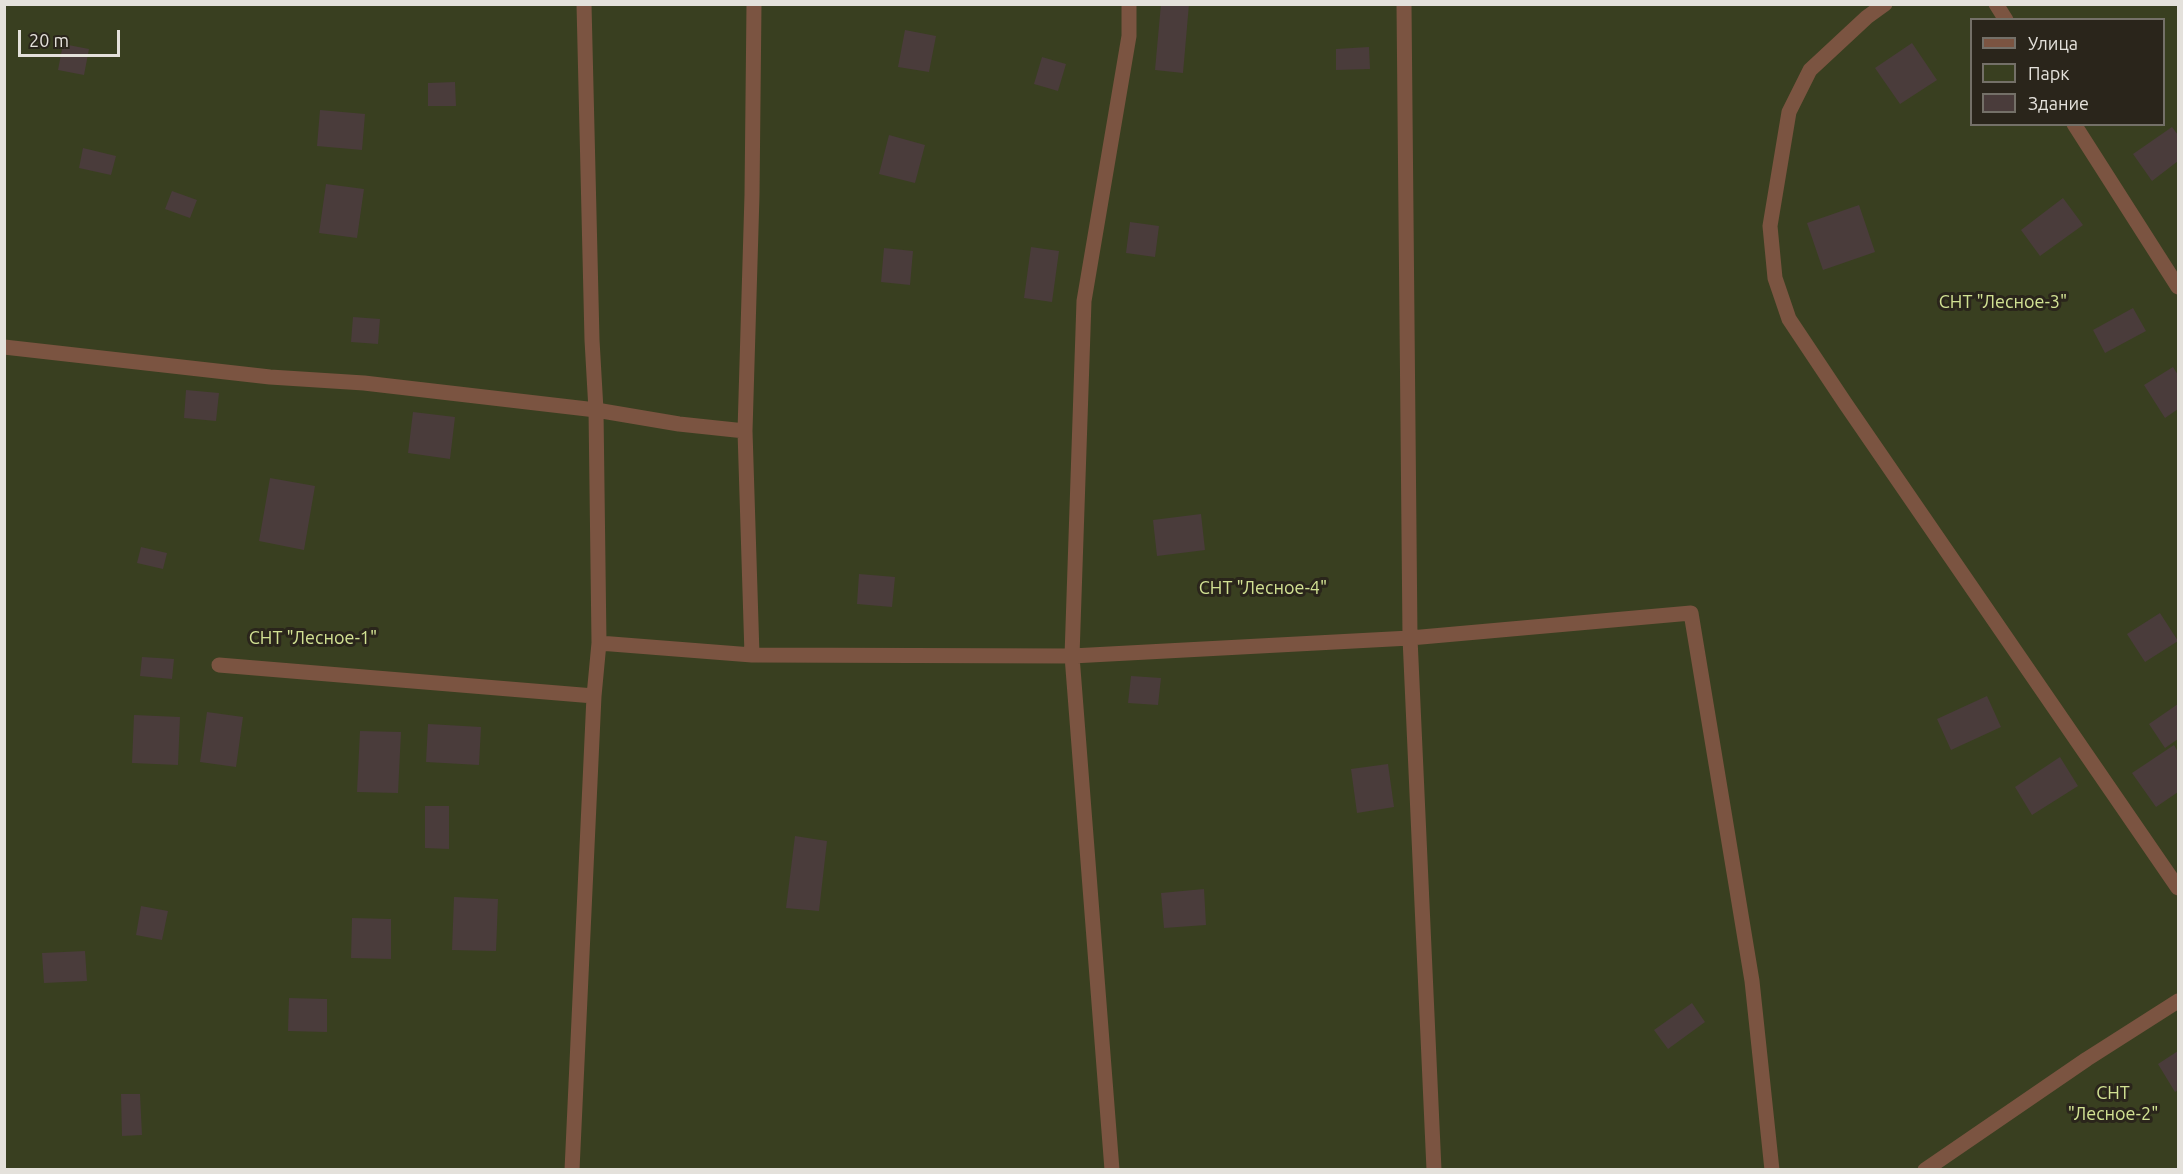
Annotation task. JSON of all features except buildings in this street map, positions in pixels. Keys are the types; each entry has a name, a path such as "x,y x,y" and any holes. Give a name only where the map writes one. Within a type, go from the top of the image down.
{"street":[{"path":"573,1170 594,696 599,643 596,410 592,340 584,4"},
{"path":"752,655 745,431 752,195 754,4"},
{"path":"1112,1170 1072,656 1084,301 1129,36 1129,4"},
{"path":"1404,4 1410,638 1434,1170"},
{"path":"1884,4 1810,70 1789,112 1770,226 1776,278 1789,320 2178,888"},
{"path":"1996,4 2005,18"},
{"path":"2075,126 2178,287"},
{"path":"4,347 270,377 364,383 596,410 679,424 745,431"},
{"path":"599,643 752,655 1072,656 1410,638 1691,614 1752,981 1772,1170"},
{"path":"219,665 594,696"},
{"path":"1934,1167 2087,1059 2178,1001"}],"green space":[{"name":"СНТ \"Лесное-4\"","path":"5,5 2178,5 2178,1169 5,1170"}],"park label":[{"name":"СНТ \"Лесное-3\"","path":"2003,302"},
{"name":"СНТ \"Лесное-1\"","path":"313,638"},
{"name":"СНТ \"Лесное-2\"","path":"2113,1103"}]}
